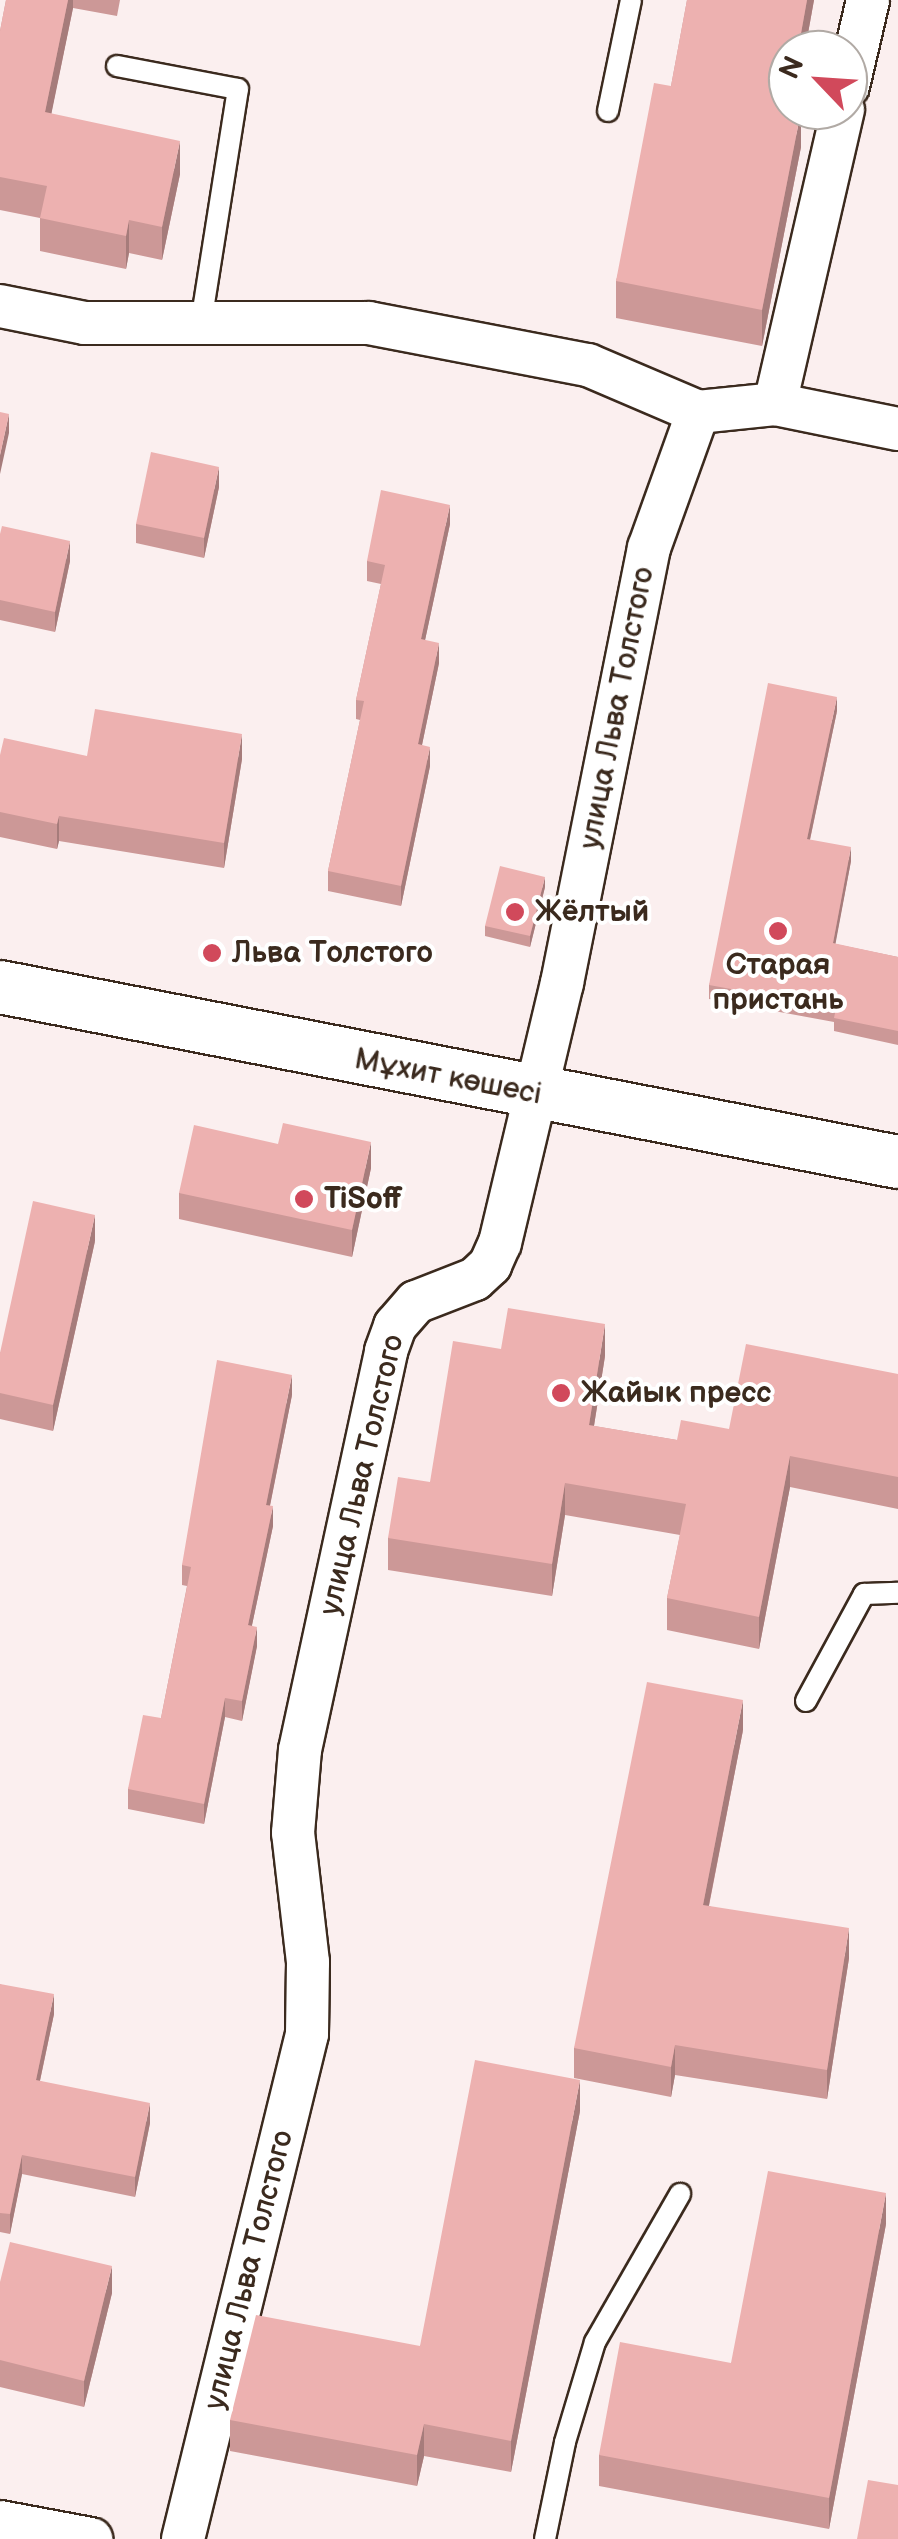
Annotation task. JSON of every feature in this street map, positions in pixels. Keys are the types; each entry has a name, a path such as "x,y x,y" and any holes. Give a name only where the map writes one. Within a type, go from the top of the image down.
{"street":[{"path":"861,30 868,0"},
{"path":"775,404 837,130"},
{"path":"0,306 85,323 368,323 588,365 698,412 775,404 898,430"},
{"name":"улица Льва Толстого","path":"183,2539 307,2034 308,1962 293,1833 300,1750 386,1351 395,1326 416,1302 475,1279 490,1265 500,1243 562,983 649,548 698,412"},
{"name":"Мұхит көшесі","path":"0,987 898,1162"},
{"path":"0,2522 91,2539"}],"lane":[{"path":"608,111 631,0"},
{"path":"117,66 238,90 201,322"},
{"path":"806,1700 864,1594 898,1593"},
{"path":"545,2539 565,2442 595,2342 680,2194"}],"building":[{"path":"6,0 68,0 45,112 180,141 162,227 129,220 126,236 40,218 47,186 0,177 0,31"},
{"path":"687,0 807,0 802,30 768,30 768,130 797,130 762,310 616,281 654,83 671,86"},
{"path":"0,412 9,414 0,455"},
{"path":"151,452 219,467 204,538 136,524"},
{"path":"381,490 450,505 421,639 439,643 418,744 430,747 401,886 328,871 364,701 356,700 385,565 367,561"},
{"path":"2,526 70,541 55,612 0,600"},
{"path":"768,683 837,697 807,839 851,847 833,943 898,957 898,1031 834,1018 836,1008 709,985"},
{"path":"95,709 242,734 224,843 59,816 57,824 0,812 0,755 4,738 87,756"},
{"name":"Жёлтый","path":"500,866 545,877 530,936 485,926"},
{"path":"283,1123 371,1142 352,1230 179,1193 194,1125 278,1144"},
{"path":"33,1201 95,1215 53,1405 0,1393 0,1353"},
{"path":"508,1308 605,1324 589,1425 677,1440 681,1420 729,1429 746,1344 898,1374 898,1477 790,1456 759,1617 667,1598 686,1504 565,1483 552,1564 388,1538 398,1477 430,1482 453,1341 501,1349"},
{"path":"217,1360 292,1375 266,1505 273,1506 248,1625 257,1627 242,1701 225,1698 204,1804 128,1789 143,1715 161,1718 191,1567 182,1565"},
{"path":"647,1682 743,1700 703,1905 849,1928 827,2070 675,2045 671,2067 574,2048"},
{"path":"0,1984 54,1994 36,2080 150,2103 135,2177 22,2155 10,2214 0,2213"},
{"path":"475,2060 580,2080 511,2441 424,2424 417,2455 230,2420 256,2315 420,2346"},
{"path":"768,2171 886,2193 829,2498 599,2455 620,2342 731,2363"},
{"path":"10,2242 112,2266 84,2381 0,2360 0,2282"},
{"path":"868,2480 898,2485 898,2539 857,2539"}],"place":[{"name":"Жёлтый","path":"515,912"},
{"name":"Старая пристань","path":"778,931"},
{"name":"Льва Толстого","path":"212,953"},
{"name":"TiSoff","path":"304,1199"},
{"name":"Жайык пресс","path":"561,1393"}]}
